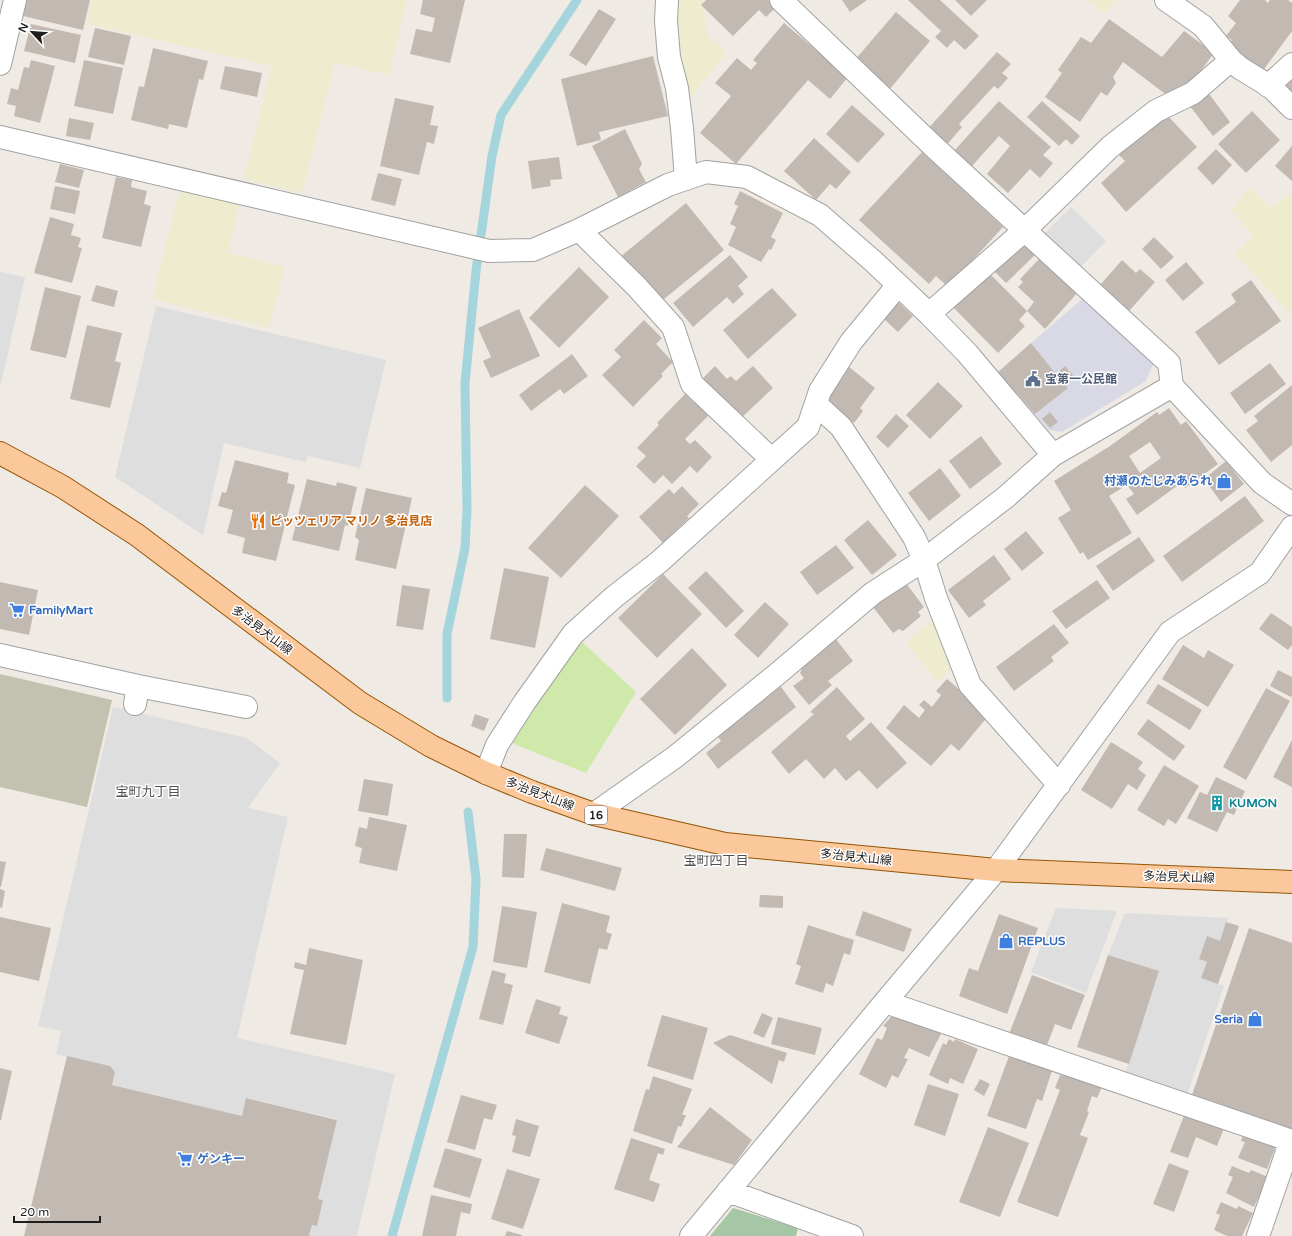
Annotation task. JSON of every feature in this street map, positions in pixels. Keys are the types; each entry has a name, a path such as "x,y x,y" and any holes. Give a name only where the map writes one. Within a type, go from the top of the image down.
{"main road":[{"name":"多治見犬山線","path":"0,453 63,487 137,535 360,704 431,746 486,773 532,792 594,814 725,844 996,870 1292,882"}],"street":[{"path":"0,64 15,0"},
{"path":"667,0 666,21 669,57 677,88 686,179"},
{"path":"781,0 933,146 1169,363 1172,386 1262,483 1292,504"},
{"path":"1166,0 1203,26 1231,60 1240,68 1268,86 1292,108"},
{"path":"929,314 1025,230 1110,147 1156,111 1193,93 1231,60"},
{"path":"1268,86 1292,64"},
{"path":"0,137 489,251 533,250 579,230 668,185 706,172 747,177 820,215 873,261 929,314 967,353 1053,455"},
{"path":"579,230 637,287 673,327 692,384 768,456 773,458"},
{"path":"486,773 497,745 524,703 573,634 614,598 659,562 808,427 820,391 851,342 898,285"},
{"path":"594,814 675,757 873,594 924,560 1006,497 1053,455 1172,386"},
{"path":"816,404 841,427 914,537 924,560 936,598 970,685 1059,785"},
{"path":"691,1236 996,870 1170,632 1260,573 1292,527"},
{"path":"0,654 136,695 246,708"},
{"path":"885,1002 1291,1140 1258,1236"},
{"path":"728,1191 852,1236"}],"shaded area":[{"path":"1071,207 1106,241 1078,270 1042,236"},
{"path":"0,272 25,277 1,384 0,384"},
{"path":"1089,293 1155,360 1146,381 1062,432 1049,430 998,372"},
{"path":"156,306 386,360 360,468 308,456 305,462 224,443 203,535 115,477"},
{"path":"0,674 112,700 87,807 0,787"},
{"path":"113,707 247,738 280,763 248,808 288,817 237,1038 395,1074 357,1236 309,1236 312,1225 317,1226 323,1200 318,1199 337,1119 247,1098 242,1116 112,1085 115,1072 110,1066 56,1054 61,1031 38,1026"},
{"path":"1056,908 1117,911 1086,993 1031,972"},
{"path":"1125,913 1228,918 1220,941 1207,937 1199,959 1207,962 1201,978 1224,986 1187,1095 1125,1074 1159,971 1108,955"}],"green space":[{"path":"92,0 407,0 389,75 335,63 302,193 244,179 271,66 87,24"},
{"path":"672,0 702,0 707,34 727,53 688,99 674,54"},
{"path":"1087,0 1116,0 1105,14"},
{"path":"1250,187 1271,208 1292,191 1292,316 1235,254 1253,236 1231,210"},
{"path":"180,189 240,204 228,252 285,267 269,328 152,299"},
{"path":"940,615 958,665 937,681 906,642"},
{"path":"579,639 636,692 586,773 509,742"},
{"path":"733,1208 798,1228 796,1236 710,1236"}],"building":[{"path":"27,0 90,0 83,30 23,16"},
{"path":"423,0 465,0 450,63 410,54 416,29 432,32 435,18 420,14"},
{"path":"706,0 768,0 776,7 766,17 759,10 733,36 701,5"},
{"path":"842,0 867,0 850,12"},
{"path":"908,0 940,0 979,36 965,50 954,40 947,48 935,37 941,31"},
{"path":"955,0 987,0 971,16"},
{"path":"1240,0 1265,0 1268,3 1270,0 1288,0 1292,3 1292,31 1262,72 1228,46 1232,40 1226,36 1236,23 1228,16"},
{"path":"599,9 616,19 586,66 569,55"},
{"path":"896,12 930,41 889,90 854,61"},
{"path":"1109,19 1162,57 1184,31 1214,53 1188,88 1168,96 1123,62 1113,77 1116,83 1107,96 1101,92 1080,122 1045,97 1062,73 1058,70 1081,37 1091,43"},
{"path":"784,23 848,77 830,99 808,80 736,164 700,133 731,96 715,83 737,58 751,70 757,63 753,60"},
{"path":"31,24 81,35 75,63 24,51"},
{"path":"95,28 131,36 124,65 88,57"},
{"path":"153,48 208,61 203,80 199,79 187,128 169,124 168,129 131,120 139,86 144,87"},
{"path":"997,52 1011,64 1002,73 1008,78 998,89 994,86 959,124 962,127 945,147 926,131"},
{"path":"653,56 668,116 599,132 601,140 577,146 561,79"},
{"path":"31,60 55,66 40,123 14,116 16,106 7,104 11,88 18,90 24,67 29,68"},
{"path":"84,60 123,68 113,114 74,106"},
{"path":"225,66 262,73 257,97 220,89"},
{"path":"1292,70 1292,96 1279,82"},
{"path":"1207,91 1230,122 1213,136 1189,105"},
{"path":"395,98 434,106 430,125 438,126 434,144 427,142 419,175 380,166"},
{"path":"999,101 1051,147 1043,155 1053,163 1040,178 1030,169 1008,193 987,174 1010,146 999,136 971,167 954,151"},
{"path":"1042,101 1080,136 1072,145 1066,139 1059,146 1027,117"},
{"path":"852,105 885,134 858,163 826,134"},
{"path":"1252,111 1280,140 1246,173 1218,144"},
{"path":"1160,115 1168,116 1197,147 1126,212 1101,183 1125,161 1117,153"},
{"path":"69,118 94,123 90,140 66,136"},
{"path":"625,129 642,164 639,169 646,182 618,197 592,146"},
{"path":"814,138 851,172 836,189 830,184 816,200 784,171"},
{"path":"1292,146 1292,181 1275,166"},
{"path":"1216,149 1232,165 1213,185 1197,168"},
{"path":"922,152 1003,227 948,287 936,276 929,284 859,220"},
{"path":"559,157 562,179 550,180 551,186 532,189 528,161"},
{"path":"60,164 84,170 79,188 55,182"},
{"path":"378,173 402,179 395,206 371,200"},
{"path":"116,177 132,180 131,187 147,191 144,204 151,206 141,247 102,238"},
{"path":"55,186 80,191 75,214 50,209"},
{"path":"740,191 783,213 771,237 776,240 771,250 769,249 761,262 728,245 736,227 730,224 738,206 734,204"},
{"path":"686,203 724,250 658,304 620,257"},
{"path":"50,217 74,224 71,235 81,238 78,247 82,248 72,283 34,273"},
{"path":"1154,237 1174,257 1161,269 1142,249"},
{"path":"1021,240 1035,255 1006,283 992,269"},
{"path":"730,255 748,277 738,286 744,294 733,304 727,297 693,327 673,303"},
{"path":"1041,257 1079,291 1045,329 1027,311 1034,302 1018,287 1023,282 1020,279"},
{"path":"1122,260 1136,273 1140,269 1155,282 1129,311 1100,285"},
{"path":"1186,262 1204,283 1183,301 1165,280"},
{"path":"579,267 609,297 559,348 529,318"},
{"path":"987,271 1027,311 1019,320 1025,326 998,353 952,306"},
{"path":"1251,280 1281,321 1219,365 1195,332 1236,302 1231,294"},
{"path":"96,285 118,291 114,307 91,301"},
{"path":"45,287 81,296 66,358 30,350"},
{"path":"772,288 797,315 748,359 723,330"},
{"path":"897,301 913,316 898,332 883,318"},
{"path":"519,309 540,356 491,378 483,361 491,357 478,328"},
{"path":"644,320 662,338 656,344 673,362 661,374 663,376 633,407 602,375 621,357 614,350"},
{"path":"87,325 122,333 115,361 121,363 110,408 70,399"},
{"name":"宝第一公民館","path":"1031,343 1056,374 1065,366 1074,377 1065,385 1068,388 1035,414 998,372"},
{"path":"572,354 588,376 564,394 560,389 531,411 519,395"},
{"path":"1270,363 1286,384 1245,414 1230,393"},
{"path":"715,366 727,379 731,376 736,381 753,366 773,388 740,419 703,378"},
{"path":"848,366 875,388 860,408 863,411 854,423 823,397"},
{"path":"938,382 963,406 930,439 906,415"},
{"path":"1292,385 1292,445 1271,462 1246,430 1258,421 1254,416"},
{"path":"685,394 697,405 699,403 710,414 685,439 690,444 695,440 712,457 697,473 690,466 672,484 663,475 654,484 636,466 646,456 637,448 659,425 657,423"},
{"path":"1169,408 1181,425 1186,421 1218,464 1185,488 1181,483 1137,515 1126,499 1134,494 1127,485 1109,496 1132,533 1088,560 1083,552 1080,554 1058,518 1071,510 1054,481 1110,446 1157,412 1159,415","holes":["1150,442 1161,458 1140,473 1129,456"]},
{"path":"1050,412 1058,422 1050,428 1042,419"},
{"path":"896,414 909,426 888,448 876,437"},
{"path":"981,436 1002,464 970,489 949,461"},
{"name":"ピッツェリア マリノ 多治見店","path":"235,460 289,473 287,483 295,485 276,561 242,553 245,538 227,533 233,510 218,506 222,492 226,493"},
{"name":"村瀬のたじみあられ","path":"1226,461 1244,484 1221,502 1204,479"},
{"path":"940,468 961,496 929,521 908,493"},
{"path":"307,479 336,486 337,482 357,487 348,526 345,525 339,551 292,540"},
{"path":"585,485 619,516 561,578 528,548"},
{"path":"682,486 699,504 687,516 689,518 663,543 639,517 669,489 674,494"},
{"path":"366,488 412,498 396,569 355,560 359,540 355,537"},
{"path":"1245,496 1264,521 1182,582 1163,556"},
{"path":"868,520 897,555 872,575 844,540"},
{"path":"1026,531 1044,553 1022,571 1004,549"},
{"path":"1139,537 1155,561 1113,591 1096,566"},
{"path":"836,545 854,568 817,595 800,572"},
{"path":"994,555 1011,579 983,601 986,605 969,618 948,590"},
{"path":"504,568 549,577 535,648 490,639"},
{"path":"706,571 744,611 726,628 688,588"},
{"path":"663,574 702,614 657,658 618,618"},
{"path":"1097,580 1110,598 1066,629 1052,611"},
{"name":"FamilyMart","path":"0,582 38,590 29,635 0,629"},
{"path":"905,582 924,607 918,612 921,616 903,631 899,629 893,633 873,607"},
{"path":"402,585 430,589 423,630 396,626"},
{"path":"765,602 789,624 758,658 734,635"},
{"path":"1271,613 1292,627 1292,645 1288,650 1259,629"},
{"path":"1054,624 1069,643 1051,657 1054,661 1014,691 996,667"},
{"path":"835,638 853,661 828,681 832,685 809,705 793,686 804,678 800,673 805,663"},
{"path":"1183,645 1204,658 1208,650 1234,665 1208,707 1162,679"},
{"path":"692,648 727,685 675,735 640,699"},
{"path":"1278,670 1292,677 1291,697 1270,686"},
{"path":"947,679 989,715 959,751 951,744 931,766 886,728 904,705 919,718 925,710 919,705 924,700 932,707 941,695 936,691"},
{"path":"778,683 796,707 718,769 706,753 721,741 715,733"},
{"path":"1158,684 1202,710 1190,730 1146,703"},
{"path":"837,687 865,719 846,736 850,741 871,722 907,763 877,789 859,770 846,781 835,768 824,779 806,759 789,774 771,752 814,714 810,712"},
{"path":"1266,688 1290,701 1246,780 1223,767"},
{"path":"475,714 489,719 484,731 471,726"},
{"path":"1148,719 1185,746 1174,761 1137,734"},
{"path":"1292,740 1292,787 1273,777"},
{"path":"1111,742 1143,762 1138,769 1146,775 1137,790 1128,784 1112,809 1081,790"},
{"path":"1164,765 1199,786 1176,824 1168,819 1164,826 1137,810"},
{"name":"KUMON","path":"1216,777 1245,791 1234,815 1227,812 1217,832 1187,818 1200,792 1207,795"},
{"path":"364,779 393,784 388,816 358,811"},
{"path":"369,817 407,825 397,871 359,863 362,848 355,846 359,827 367,829"},
{"path":"504,834 527,834 524,878 502,877"},
{"path":"546,848 622,868 615,891 540,870"},
{"path":"0,861 6,862 1,887 0,887"},
{"path":"0,889 5,891 2,908 0,907"},
{"path":"760,895 783,896 783,908 759,907"},
{"path":"562,903 610,916 606,932 612,934 607,950 599,948 590,984 544,972"},
{"path":"502,906 537,912 527,968 493,962"},
{"path":"863,911 912,929 904,952 855,935"},
{"path":"999,914 1038,928 1007,1014 959,996 969,968 978,971"},
{"path":"0,917 51,928 39,981 0,972"},
{"path":"1226,922 1239,926 1218,984 1201,978 1207,962 1199,959 1207,936 1220,941"},
{"path":"808,925 854,940 850,955 844,953 833,986 826,983 823,993 795,984 801,966 796,964"},
{"name":"Seria","path":"1249,928 1292,943 1292,1129 1192,1095"},
{"path":"309,948 363,960 346,1045 290,1034 304,970 294,968 295,962 306,965"},
{"path":"1108,955 1159,971 1129,1064 1077,1047"},
{"path":"492,970 506,974 504,983 513,985 503,1025 479,1019"},
{"path":"1032,975 1085,995 1071,1030 1055,1024 1046,1048 1009,1034"},
{"path":"536,999 561,1007 559,1014 568,1017 559,1044 525,1033"},
{"path":"896,1011 943,1030 929,1057 909,1048 904,1058 908,1059 898,1078 892,1075 886,1088 859,1074 877,1038 882,1040 887,1028 883,1026"},
{"path":"762,1013 773,1018 764,1038 753,1033"},
{"path":"662,1015 708,1028 693,1080 647,1066"},
{"path":"778,1017 822,1028 815,1055 771,1044"},
{"path":"730,1035 787,1053 784,1062 779,1060 772,1084 713,1043"},
{"path":"949,1039 954,1042 955,1039 978,1049 963,1084 950,1078 948,1084 929,1075 943,1043 946,1045"},
{"name":"ゲンキー","path":"67,1056 110,1066 115,1072 112,1085 242,1116 246,1098 337,1120 318,1199 323,1200 317,1226 312,1225 309,1236 24,1236"},
{"path":"1009,1056 1052,1071 1042,1101 1037,1099 1026,1129 987,1116"},
{"path":"0,1068 12,1071 1,1120 0,1120"},
{"path":"1065,1073 1102,1087 1097,1098 1092,1096 1087,1111 1089,1112 1080,1135 1088,1138 1058,1217 1017,1202 1060,1090 1055,1088 1060,1075 1063,1076"},
{"path":"653,1076 692,1089 682,1115 686,1115 681,1127 678,1126 672,1144 633,1131 646,1089 649,1090"},
{"path":"980,1079 990,1084 984,1096 974,1090"},
{"path":"928,1084 959,1094 945,1136 914,1125"},
{"path":"461,1095 497,1105 492,1120 484,1118 475,1150 447,1142"},
{"path":"710,1107 752,1140 734,1165 677,1147"},
{"path":"1185,1113 1224,1128 1217,1146 1196,1137 1188,1158 1170,1152"},
{"path":"516,1119 539,1126 530,1157 512,1152 516,1136 512,1135"},
{"path":"988,1127 1029,1143 1000,1217 959,1202"},
{"path":"1245,1130 1277,1143 1267,1169 1238,1158 1245,1142 1241,1141"},
{"path":"631,1138 665,1149 663,1155 658,1153 649,1180 660,1184 654,1202 614,1189"},
{"path":"445,1148 482,1159 470,1198 433,1187"},
{"path":"1169,1163 1189,1171 1174,1212 1153,1204"},
{"path":"1232,1166 1249,1173 1251,1170 1268,1177 1254,1207 1226,1193 1233,1177 1228,1175"},
{"path":"507,1169 540,1179 523,1229 491,1219"},
{"path":"431,1195 472,1204 470,1214 461,1212 456,1236 422,1236"},
{"path":"1221,1202 1237,1209 1238,1206 1253,1213 1242,1236 1227,1236 1214,1230 1220,1215 1216,1213"},
{"path":"507,1231 522,1235 522,1236 505,1236"}],"waterway":[{"path":"447,698 447,634 465,548 467,510 465,383 476,271 492,156 501,115 577,0"},
{"path":"392,1236 473,947 476,879 468,812"}],"place":[{"name":"宝第一公民館","path":"1033,379"},
{"name":"村瀬のたじみあられ","path":"1224,481"},
{"name":"ピッツェリア マリノ 多治見店","path":"258,521"},
{"name":"FamilyMart","path":"17,610"},
{"name":"KUMON","path":"1217,803"},
{"name":"REPLUS","path":"1006,941"},
{"name":"Seria","path":"1255,1019"},
{"name":"ゲンキー","path":"185,1159"}],"district":[{"name":"宝町九丁目","path":"148,792"},
{"name":"宝町四丁目","path":"716,861"}]}
